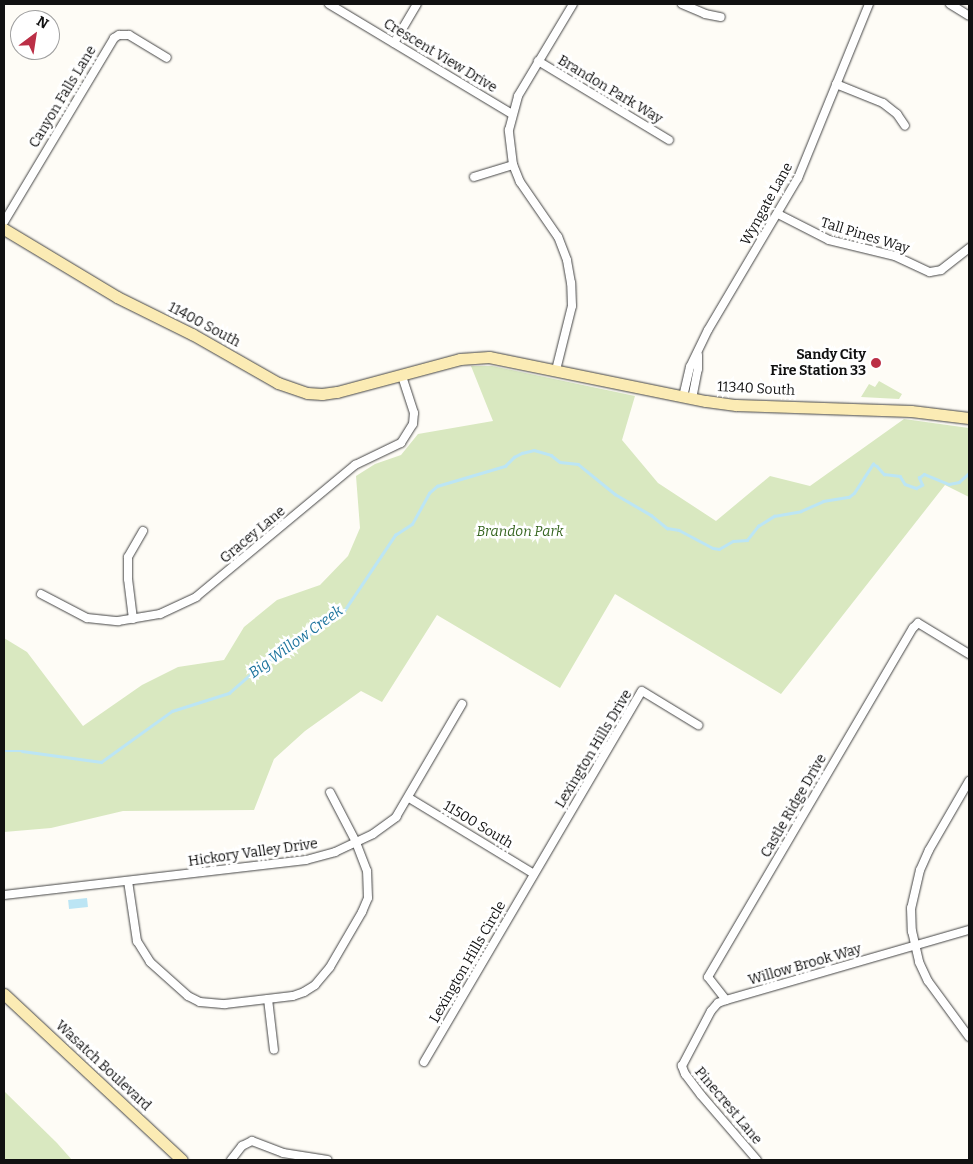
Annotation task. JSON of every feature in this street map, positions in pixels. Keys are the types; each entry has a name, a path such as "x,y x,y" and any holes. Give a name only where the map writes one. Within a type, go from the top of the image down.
{"street":[{"name":"Crescent View Drive","path":"329,4 512,114"},
{"path":"394,43 417,4"},
{"path":"556,370 572,306 567,260 558,237 520,182 512,165 509,130 518,96 573,4"},
{"path":"682,4 705,14 720,16"},
{"name":"Wyngate Lane","path":"688,398 690,367 698,355 708,330 798,178 870,4"},
{"path":"950,4 969,16"},
{"name":"Canyon Falls Lane","path":"4,222 114,38 122,34 129,35 167,58"},
{"name":"Brandon Park Way","path":"538,61 669,140"},
{"path":"836,84 883,103 896,114 905,126"},
{"path":"474,177 512,165"},
{"name":"Tall Pines Way","path":"778,214 830,240 895,256 930,272 941,270 969,248"},
{"name":"11400 South","path":"4,229 117,297 192,334 292,389 322,394 474,357 505,359 556,370"},
{"name":"11340 South","path":"556,370 688,398 736,405 911,411 969,418"},
{"name":"Gracey Lane","path":"41,594 87,618 118,621 160,614 196,598 355,466 401,443 413,424 414,413 402,375"},
{"path":"134,619 128,579 128,557 143,531"},
{"name":"Castle Ridge Drive","path":"726,1000 708,977 918,623 969,654"},
{"name":"Lexington Hills Drive","path":"534,874 642,691 698,725"},
{"name":"Hickory Valley Drive","path":"4,895 321,858 386,826 396,817 409,798 462,704"},
{"path":"969,781 929,850 920,870 911,908 915,946 928,981 969,1037"},
{"path":"128,881 137,942 150,962 178,989 200,1002 212,1004 293,996 315,985 330,967 368,898 367,871 356,842 330,792"},
{"name":"11500 South","path":"409,798 534,874"},
{"name":"Lexington Hills Circle","path":"424,1062 534,874"},
{"name":"Willow Brook Way","path":"682,1066 711,1011 718,1003 969,930"},
{"name":"Wasatch Boulevard","path":"4,994 182,1160"},
{"path":"268,999 274,1050"},
{"name":"Pinecrest Lane","path":"682,1066 685,1074 701,1095 758,1160"},
{"path":"231,1160 242,1146 252,1141 259,1142 283,1153 327,1160"}],"green space":[{"name":"Brandon Park","path":"471,366 492,366 635,396 622,440 658,483 716,521 770,476 810,486 904,419 969,428 969,497 945,485 781,694 615,594 560,688 437,615 382,702 361,691 305,731 274,759 254,810 123,811 51,828 4,832 4,638 27,652 83,726 142,685 178,667 224,660 244,627 277,600 320,585 348,556 360,528 356,476 375,464 401,455 418,434 493,421"},
{"path":"879,381 902,394 899,399 861,397 869,384 875,387"},
{"path":"4,1091 57,1143 72,1160 4,1160"}],"water":[{"path":"87,898 88,907 69,909 68,900"}],"waterway":[{"name":"Big Willow Creek","path":"4,751 22,751 101,762 172,711 229,693 254,671 344,611 395,535 412,524 429,493 437,486 505,466 514,457 522,453 534,450 551,455 560,462 578,464 615,494 651,515 667,528 679,530 713,548 719,549 733,541 747,540 758,526 774,516 801,511 823,501 849,497 854,493 873,464 884,474 900,476 905,484 916,488 922,485 919,478 924,474 949,484 959,482 969,473"}],"place":[{"name":"Sandy City Fire Station 33","path":"876,363"}]}
